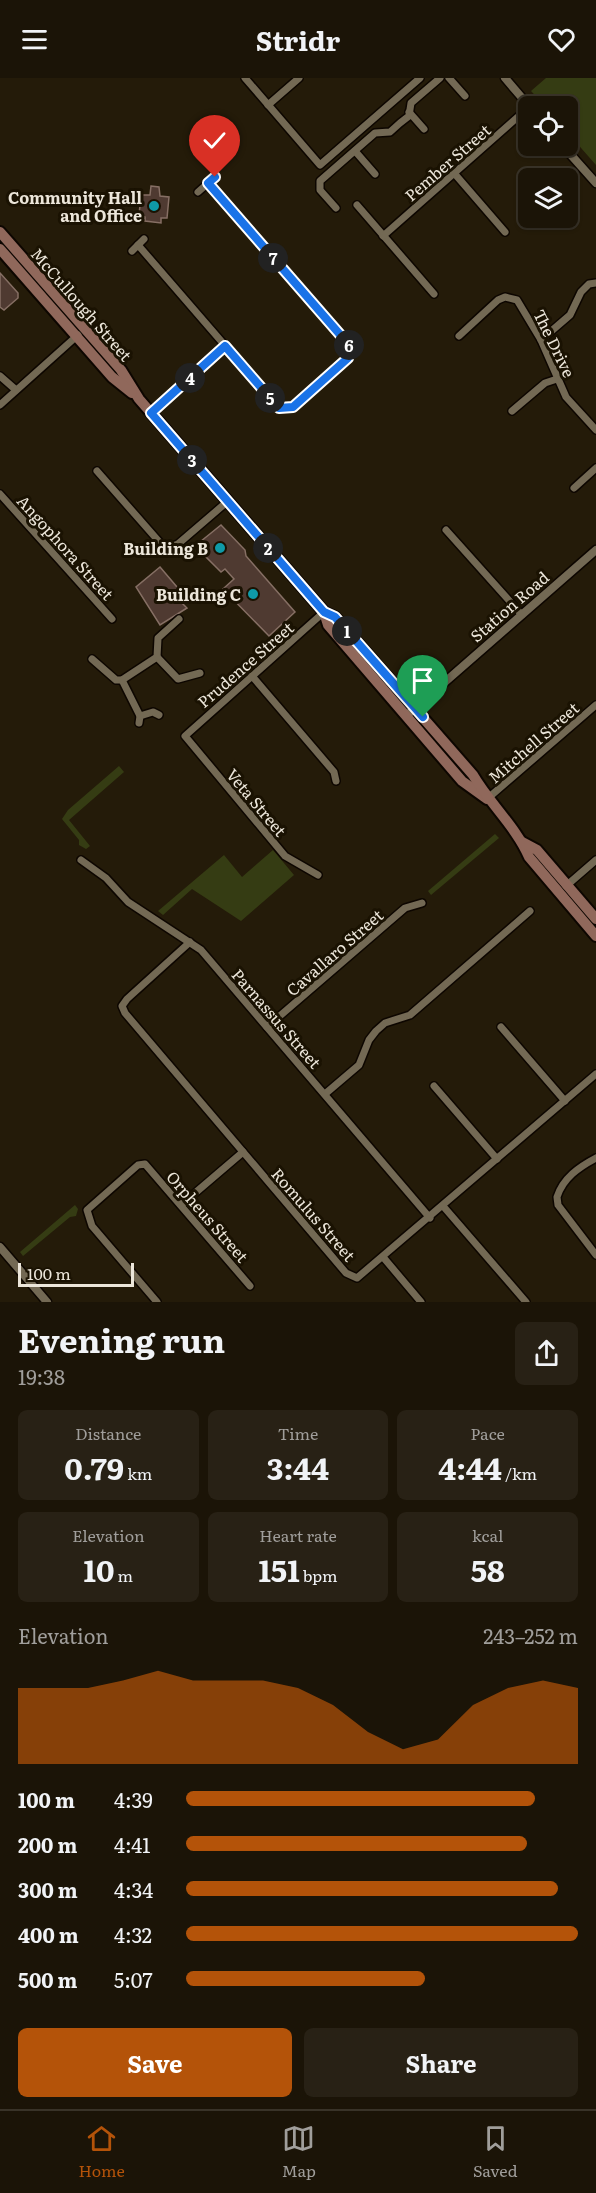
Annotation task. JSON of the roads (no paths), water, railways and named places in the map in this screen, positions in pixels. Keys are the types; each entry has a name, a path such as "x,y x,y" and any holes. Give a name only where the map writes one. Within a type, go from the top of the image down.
{"main road":[{"name":"McCullough Street","path":"0,232 81,332 112,377 139,399 228,501 324,612 328,625 462,781 487,800"},
{"name":"McCullough Street","path":"0,249 81,332"},
{"name":"McCullough Street","path":"324,612 335,617 415,707 473,775 487,800 522,842 537,850 596,936"},
{"name":"McCullough Street","path":"563,889 596,919"}],"street":[{"path":"245,78 320,165 420,78"},
{"path":"268,105 299,78"},
{"path":"336,208 320,190 320,181 375,133 390,132 409,116 411,104 440,78"},
{"path":"449,78 465,96"},
{"path":"505,78 520,96"},
{"path":"409,112 424,129"},
{"name":"Pember Street","path":"383,236 518,117"},
{"path":"355,151 375,174"},
{"path":"573,156 596,183"},
{"path":"454,173 505,232"},
{"path":"198,192 215,177"},
{"path":"144,239 135,248 279,408 284,410 293,407 348,358 351,352 350,346 208,183"},
{"path":"357,205 434,294"},
{"path":"541,340 570,315 581,292 589,284 596,283"},
{"name":"The Drive","path":"459,336 498,300 510,297 523,308 541,340 566,397 596,430"},
{"path":"0,405 81,332"},
{"path":"151,413 225,346"},
{"path":"0,376 16,390"},
{"path":"512,411 545,383 557,379"},
{"path":"574,488 596,468"},
{"path":"97,471 162,545 170,547 178,544 228,501"},
{"name":"Angophora Street","path":"0,494 112,619"},
{"path":"446,530 522,615"},
{"name":"Station Road","path":"406,716 596,550"},
{"name":"Prudence Street","path":"185,736 324,612"},
{"path":"179,619 158,638 157,657 178,679 200,673"},
{"path":"92,659 116,680 122,680 157,657"},
{"path":"252,676 334,772 336,781"},
{"path":"122,680 140,720 153,712 159,715"},
{"name":"Mitchell Street","path":"487,800 596,705"},
{"name":"Veta Street","path":"185,736 285,856 318,875"},
{"name":"Parnassus Street","path":"81,860 106,878 128,902 201,950 430,1218"},
{"path":"563,889 596,860"},
{"name":"Cavallaro Street","path":"267,1027 405,908 422,903"},
{"path":"325,1094 359,1065 369,1040 376,1031 385,1023 410,1015 530,911"},
{"name":"Romulus Street","path":"190,942 122,1006 346,1273 357,1278 596,1074"},
{"path":"501,1027 565,1101"},
{"path":"434,1086 498,1160"},
{"path":"181,1205 243,1152"},
{"path":"596,1158 580,1166 571,1174 557,1197 558,1204 596,1255"},
{"name":"Orpheus Street","path":"157,1302 92,1226 87,1210 138,1165 145,1164 250,1286"},
{"path":"443,1206 526,1302"},
{"path":"0,1247 47,1302"},
{"path":"383,1257 421,1302"}],"place":[{"name":"Community Hall and Office","path":"154,206"},
{"name":"Building B","path":"220,548"},
{"name":"Building C","path":"253,594"}]}
